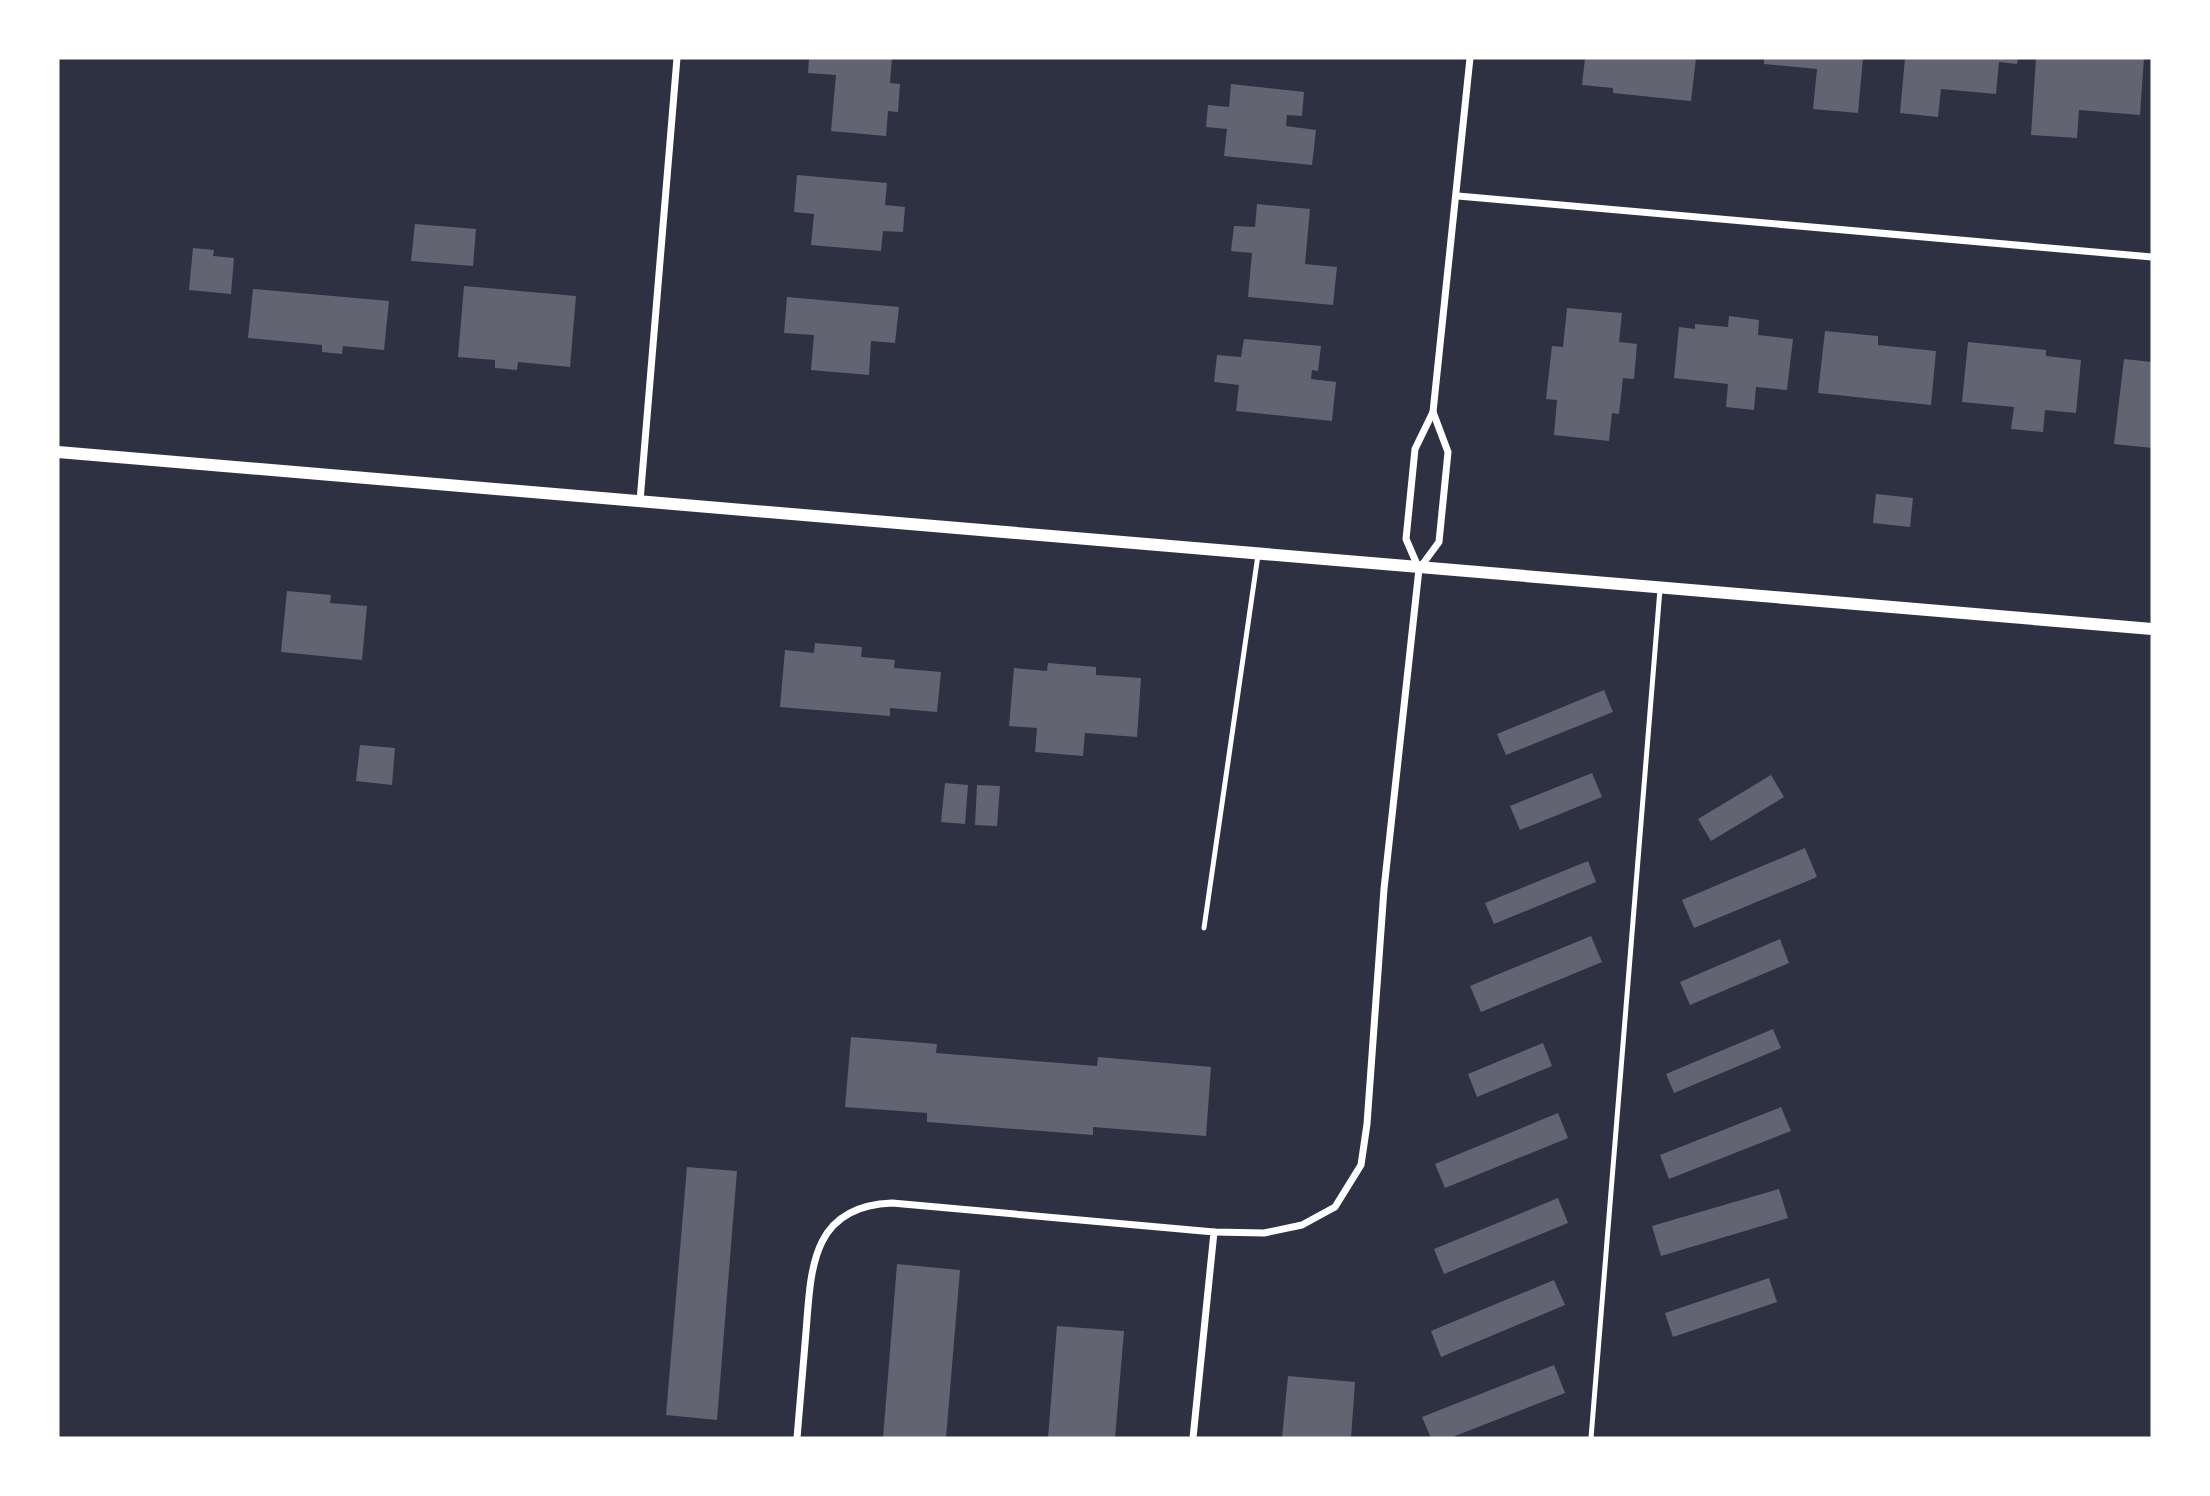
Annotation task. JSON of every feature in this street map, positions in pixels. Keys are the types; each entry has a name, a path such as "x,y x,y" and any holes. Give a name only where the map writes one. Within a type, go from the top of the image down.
{"street":[{"path":"640,501 677,58"},
{"path":"797,1438 815,1253 830,1229 852,1211 892,1203 1214,1232 1264,1233 1302,1225 1335,1207 1361,1165 1367,1125 1384,889 1419,569 1406,539 1415,449 1433,412 1458,196 1470,58"},
{"path":"1458,196 2152,257"},
{"path":"1419,569 1439,542 1448,452 1433,412"},
{"path":"58,452 2152,629"},
{"path":"1193,1438 1214,1232"}],"lane":[{"path":"1205,928 1258,555"},
{"path":"1591,1438 1660,589"}],"building":[{"path":"809,58 892,58 890,83 900,84 898,112 888,111 886,136 831,131 836,75 808,73"},
{"path":"1585,58 1696,58 1691,101 1613,93 1613,88 1582,85"},
{"path":"1764,58 1863,58 1858,113 1813,109 1817,69 1764,64"},
{"path":"1905,58 2018,58 2017,64 1999,62 1996,94 1941,89 1938,117 1900,113"},
{"path":"2036,58 2144,58 2140,115 2079,110 2077,138 2031,135"},
{"path":"1231,84 1304,92 1302,116 1287,115 1286,126 1316,130 1312,165 1224,156 1227,129 1206,127 1208,105 1229,107"},
{"path":"797,175 887,183 885,205 905,207 903,232 883,231 881,251 811,245 814,214 794,212"},
{"path":"1257,204 1310,209 1305,264 1337,267 1333,305 1248,297 1252,253 1231,251 1234,226 1255,227"},
{"path":"415,224 476,229 473,266 411,261"},
{"path":"193,248 214,250 213,256 234,258 231,294 189,290"},
{"path":"464,286 576,296 570,367 518,362 517,370 495,368 495,360 458,357"},
{"path":"253,289 389,301 384,350 343,346 342,354 322,352 322,345 248,338"},
{"path":"787,297 899,307 895,343 871,341 869,375 811,370 814,335 784,333"},
{"path":"1567,308 1622,313 1619,342 1637,344 1634,379 1623,378 1619,414 1612,413 1609,441 1554,435 1557,400 1546,399 1552,346 1563,347"},
{"path":"1729,316 1759,320 1758,335 1793,339 1787,390 1756,387 1754,410 1726,407 1728,384 1674,378 1679,327 1695,329 1695,324 1728,327"},
{"path":"1825,331 1878,336 1878,345 1936,351 1931,405 1818,393"},
{"path":"1244,339 1321,346 1318,371 1312,370 1311,379 1336,382 1332,421 1236,411 1239,385 1214,382 1217,355 1241,357"},
{"path":"1968,342 2046,350 2046,356 2081,360 2076,413 2045,410 2043,432 2011,429 2014,407 1962,402"},
{"path":"2124,359 2152,362 2152,448 2114,444"},
{"path":"1876,494 1913,498 1910,527 1873,523"},
{"path":"287,591 331,595 330,603 367,606 362,660 281,652"},
{"path":"815,643 862,647 861,657 895,660 894,668 941,672 937,712 890,708 890,716 780,707 785,650 814,653"},
{"path":"1048,663 1096,667 1096,675 1141,678 1137,737 1085,733 1083,756 1035,752 1037,728 1009,726 1014,668 1047,671"},
{"path":"1604,690 1613,712 1506,755 1497,734"},
{"path":"360,745 395,748 392,785 356,781"},
{"path":"1592,773 1602,797 1520,830 1510,806"},
{"path":"1771,775 1784,797 1711,841 1698,819"},
{"path":"945,783 968,785 965,824 941,822"},
{"path":"977,785 1000,786 997,826 975,825"},
{"path":"1805,848 1817,877 1694,928 1682,900"},
{"path":"1588,861 1596,882 1494,924 1485,903"},
{"path":"1591,936 1602,962 1481,1012 1470,986"},
{"path":"1780,939 1789,963 1690,1005 1680,982"},
{"path":"1773,1029 1781,1048 1674,1093 1666,1074"},
{"path":"851,1037 937,1044 936,1053 1097,1066 1098,1057 1211,1067 1206,1136 1093,1127 1093,1135 927,1122 927,1113 845,1107"},
{"path":"1543,1043 1552,1066 1477,1097 1468,1074"},
{"path":"1781,1107 1791,1131 1669,1179 1660,1155"},
{"path":"1558,1113 1568,1138 1445,1188 1435,1164"},
{"path":"687,1167 737,1171 717,1420 666,1415"},
{"path":"1779,1189 1788,1218 1661,1256 1652,1226"},
{"path":"1558,1198 1568,1223 1444,1274 1434,1249"},
{"path":"897,1264 960,1270 946,1438 883,1438"},
{"path":"1769,1278 1777,1302 1673,1337 1665,1313"},
{"path":"1554,1280 1565,1305 1441,1357 1431,1331"},
{"path":"1057,1326 1124,1331 1115,1438 1048,1438"},
{"path":"1554,1365 1565,1393 1450,1438 1431,1438 1422,1417"},
{"path":"1288,1376 1355,1382 1351,1438 1282,1438"}]}
